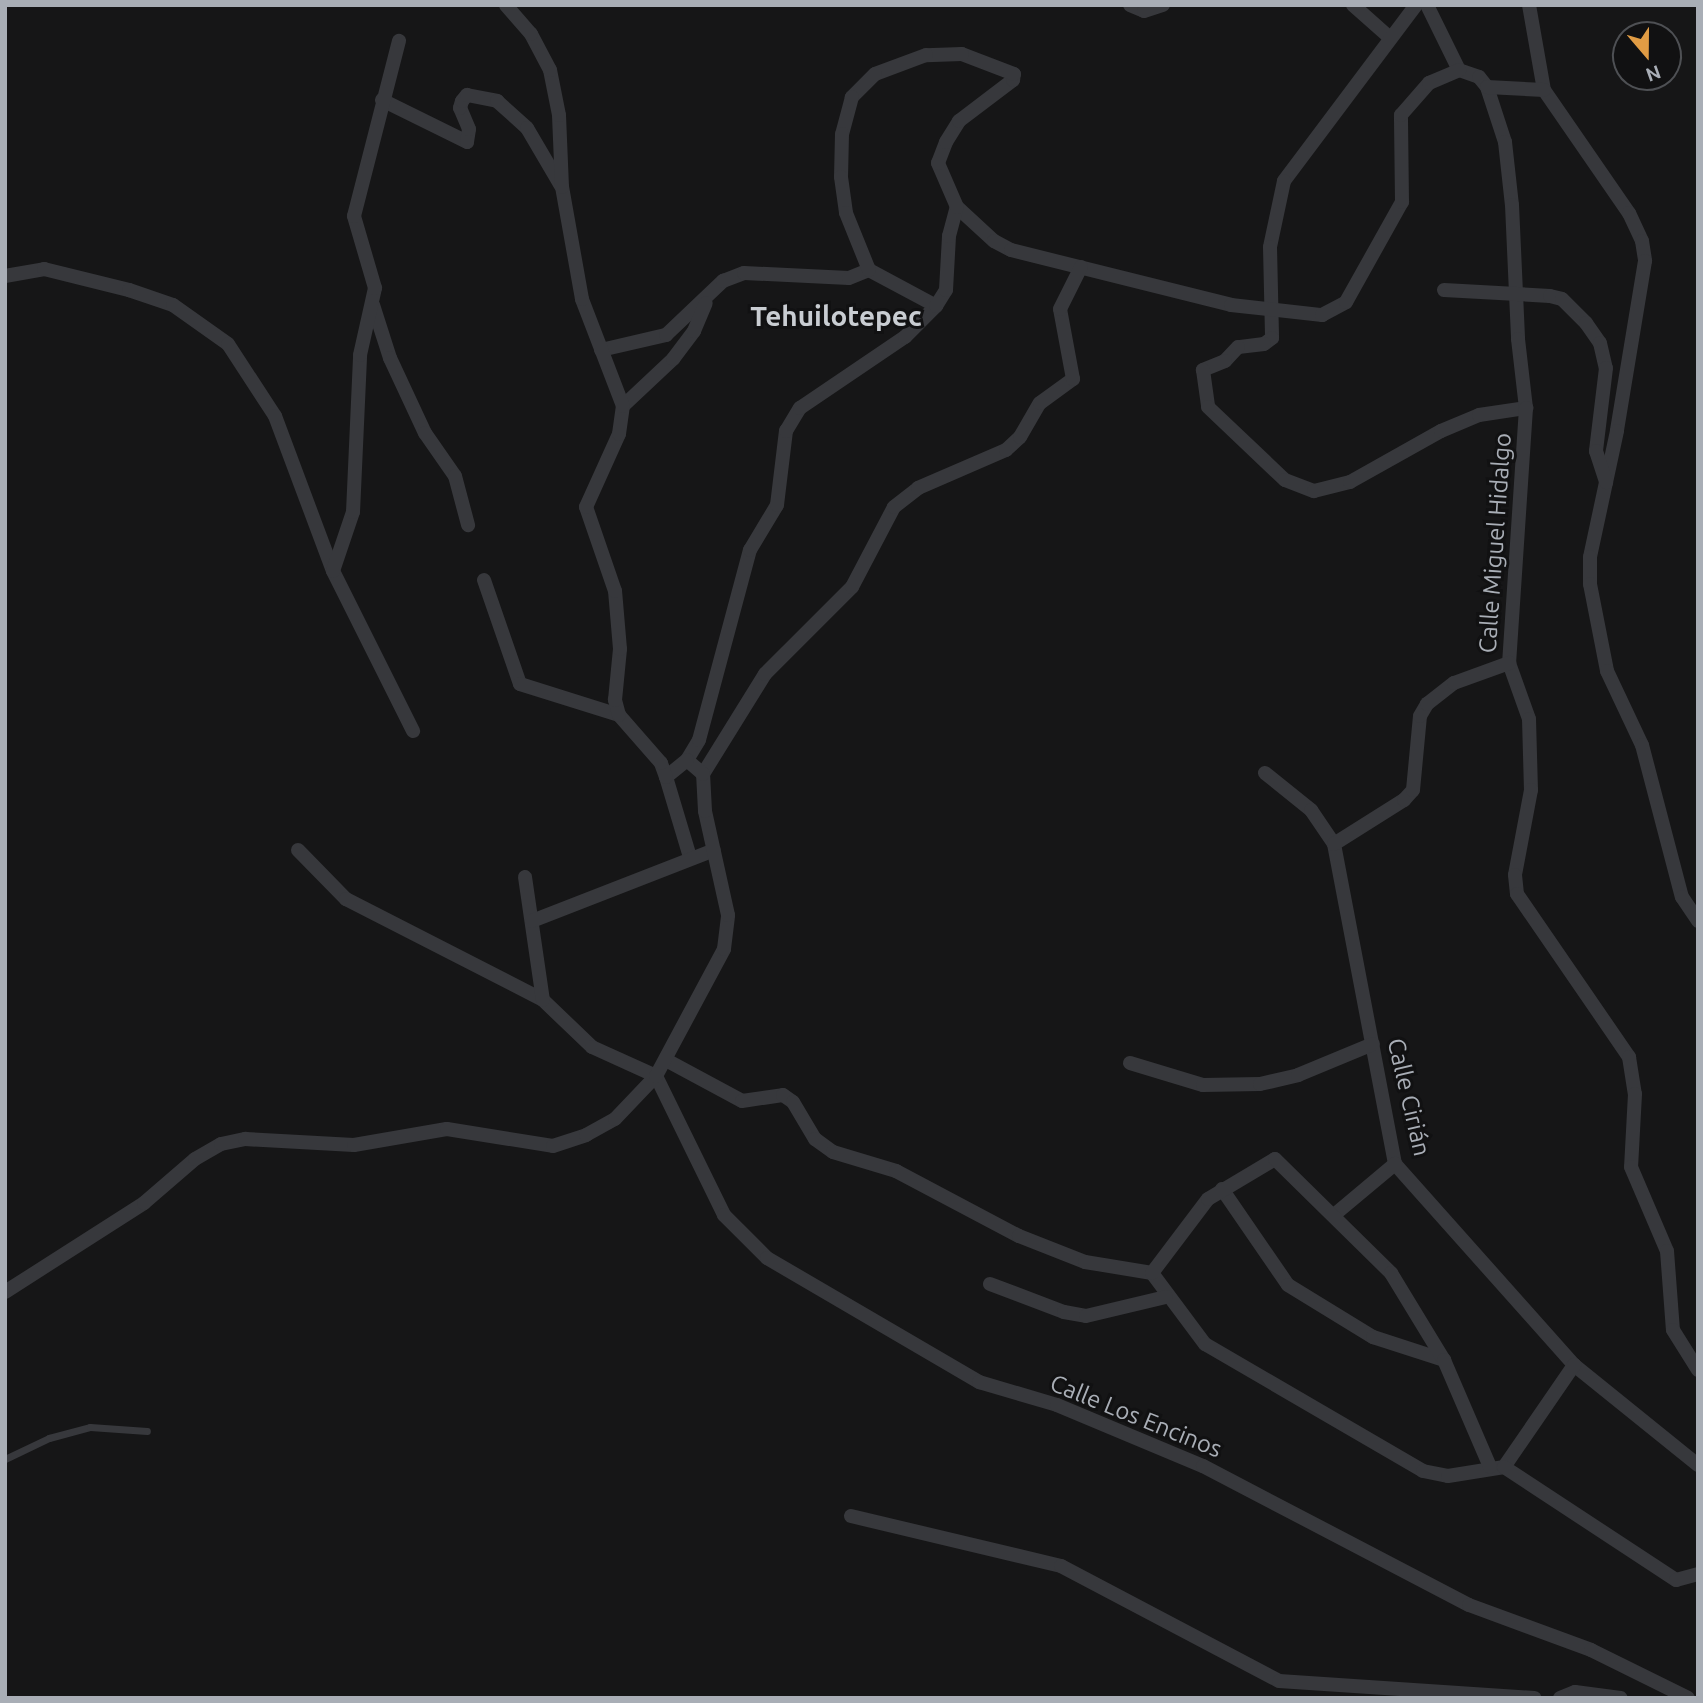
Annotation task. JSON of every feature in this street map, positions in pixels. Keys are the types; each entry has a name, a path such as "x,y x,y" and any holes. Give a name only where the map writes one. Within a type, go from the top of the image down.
{"street":[{"path":"506,5 531,34 550,70 559,115 562,187 582,299 623,405 619,434 586,507 615,591 619,715"},
{"path":"1130,5 1144,11 1163,5"},
{"path":"1353,5 1389,37"},
{"path":"1416,5 1389,37 1284,181 1270,247 1269,342 1238,347 1225,361 1203,370 1208,407 1285,480 1314,491 1350,482 1441,430 1479,415 1526,408"},
{"path":"1427,5 1459,70"},
{"path":"1529,5 1544,90 1629,213 1642,241 1645,261 1607,483 1590,557 1598,638 1658,794 1682,897 1698,921"},
{"path":"333,571 352,512 358,381 372,304 373,273 354,216 399,41"},
{"path":"936,306 869,270 846,213 841,177 842,134 852,97 876,74 926,55 962,54 1010,71 1015,77 977,105 946,142 938,163 957,207 994,241 1011,250 1269,311 1322,315 1346,302 1402,202 1401,115 1429,83 1459,70 1479,77 1487,87 1544,90"},
{"name":"Calle Miguel Hidalgo","path":"1487,87 1505,142 1526,408 1509,663 1529,719 1531,790 1515,875 1517,894 1629,1057 1635,1094 1631,1167 1667,1251 1673,1330 1698,1370"},
{"path":"382,100 467,142 469,129 460,108 462,101 467,95 497,101 527,128 562,187"},
{"path":"666,777 687,760 699,740 750,550 777,505 786,431 800,408 905,337 936,306 946,290 949,236 957,207"},
{"path":"5,1292 144,1203 195,1159 221,1144 244,1139 354,1144 447,1129 553,1146 615,1119 656,1076 681,1024 724,949 728,915 714,850 703,774 765,674 852,587 894,506 918,488 1006,450 1020,437 1040,403 1073,379 1060,309 1081,267"},
{"path":"5,276 44,269 129,290 173,305 228,344 275,416 333,571 413,731"},
{"path":"601,350 666,335 723,281 744,273 849,278 869,270"},
{"path":"1444,290 1516,293 1562,299 1600,343 1606,368 1595,451 1607,483"},
{"path":"623,405 673,359 694,331 709,295"},
{"path":"372,304 390,358 425,433 455,477 468,525"},
{"path":"484,580 520,684 619,715 661,763 690,857"},
{"path":"1334,844 1404,800 1413,790 1418,777 1420,716 1427,704 1454,683 1509,663"},
{"path":"687,760 703,774"},
{"name":"Calle Cirián","path":"1265,773 1311,810 1334,844 1395,1164 1574,1364 1698,1465"},
{"path":"298,850 346,899 542,1000 592,1048 656,1076"},
{"path":"531,921 690,857 714,850"},
{"path":"526,877 542,1000"},
{"path":"1130,1063 1203,1085 1260,1084 1298,1075 1373,1044"},
{"path":"666,1060 742,1101 783,1094 793,1102 815,1139 833,1152 896,1171 1018,1236 1086,1262 1152,1273"},
{"name":"Calle Los Encinos","path":"656,1076 724,1215 767,1258 979,1382 1058,1405 1203,1466 1469,1605 1591,1650 1688,1698"},
{"path":"1152,1273 1195,1212 1222,1189 1275,1159 1391,1273 1444,1360 1497,1467 1676,1580 1698,1574"},
{"path":"1334,1215 1395,1164"},
{"path":"1222,1189 1288,1285 1373,1337 1444,1360"},
{"path":"1152,1273 1166,1297 1205,1343 1423,1471 1448,1476 1497,1467 1574,1364"},
{"path":"990,1284 1063,1312 1086,1316 1166,1297"},
{"path":"851,1516 1061,1566 1279,1681 1534,1698"},
{"path":"1560,1698 1575,1692 1621,1698"}],"lane":[{"path":"5,1459 49,1438 90,1427 147,1431"}],"district":[{"name":"Tehuilotepec","path":"836,316"}]}
